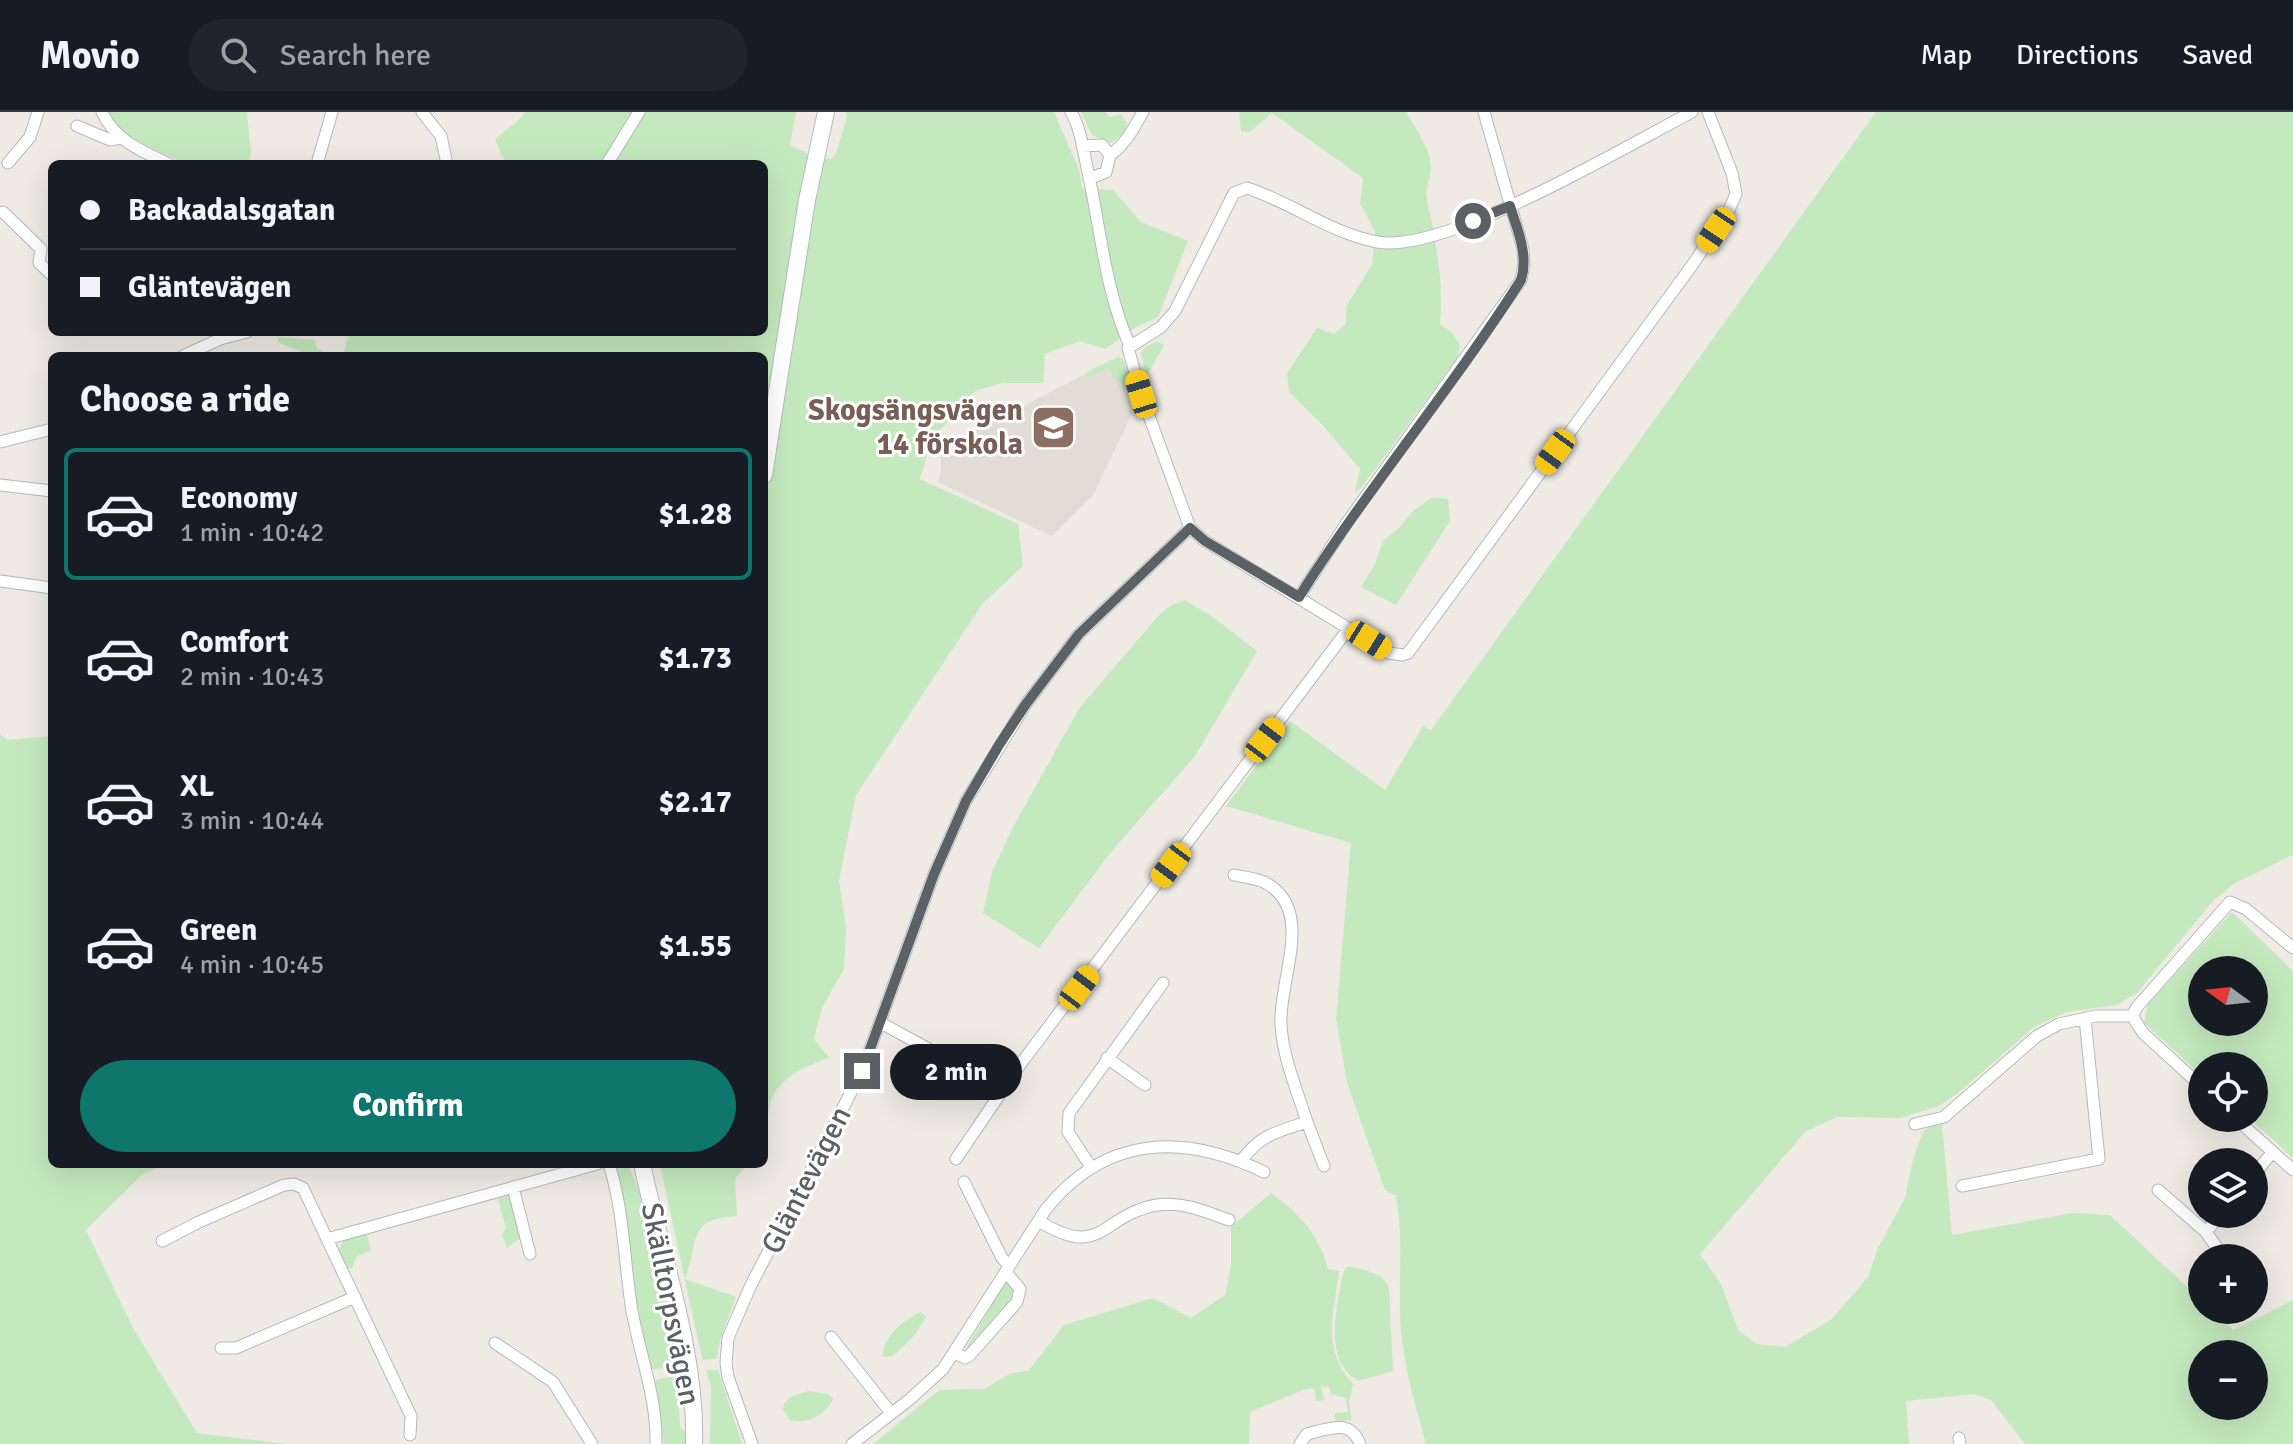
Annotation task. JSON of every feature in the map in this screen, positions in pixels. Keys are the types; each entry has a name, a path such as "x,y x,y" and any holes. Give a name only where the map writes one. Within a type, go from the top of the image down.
{"street":[{"path":"8,163 30,137 38,112"},
{"path":"102,112 108,125 121,138 160,160"},
{"path":"318,160 332,112"},
{"path":"422,112 441,136 446,160"},
{"path":"609,160 639,112"},
{"path":"768,449 807,200 826,112"},
{"path":"1071,112 1082,146 1110,285 1130,346 1128,351 1190,528 1205,541 1389,653 1403,655 1408,653 1693,264 1729,210 1736,187 1708,112"},
{"path":"1089,179 1106,172 1110,155 1132,132 1143,112"},
{"path":"1299,597 1346,524 1521,280 1523,249 1486,116 1498,112"},
{"path":"1130,346 1161,327 1175,311 1229,198 1238,190 1247,188 1255,191 1336,229 1365,239 1390,244 1418,240 1510,206 1692,112"},
{"path":"77,126 110,140 121,138"},
{"path":"1082,146 1102,145 1110,155"},
{"path":"3,212 41,249 39,263 48,271"},
{"path":"192,352 234,336"},
{"path":"0,442 48,430"},
{"path":"0,485 48,491"},
{"name":"Gläntevägen","path":"752,1444 728,1377 728,1338 751,1285 862,1071 934,874 966,801 1032,696 1079,634 1190,528"},
{"path":"0,581 48,587"},
{"path":"956,1159 1002,1091 1003,1084 1025,1061 1349,628"},
{"path":"1234,875 1262,881 1281,894 1293,922 1281,1022 1284,1049 1324,1166"},
{"path":"1915,1124 1944,1117 2037,1036 2059,1024 2085,1018 2132,1016 2177,959 2230,902 2246,909 2293,948"},
{"path":"1091,1167 1068,1132 1067,1120 1075,1103 1163,983"},
{"path":"2132,1016 2143,1033 2188,1074"},
{"path":"1962,1186 2099,1159 2085,1018"},
{"path":"881,1023 991,1083 1003,1084"},
{"path":"1107,1058 1145,1085"},
{"path":"1241,1161 1253,1145 1268,1136 1307,1122"},
{"path":"2250,1132 2293,1170"},
{"path":"852,1444 926,1386 955,1353 1039,1221 1064,1187 1091,1167 1123,1153 1166,1146 1194,1148 1241,1161 1264,1172"},
{"path":"2268,1158 2272,1153"},
{"path":"327,1239 582,1168"},
{"path":"610,1168 632,1311 653,1395 656,1444"},
{"name":"Skälltorpsvägen","path":"643,1168 686,1348 692,1389 694,1444"},
{"path":"955,1353 965,1358 969,1356 1017,1302 1020,1289 964,1182"},
{"path":"162,1241 275,1189 294,1184 303,1188 411,1416 410,1435"},
{"path":"513,1187 530,1254"},
{"path":"2158,1190 2206,1232 2214,1244"},
{"path":"1039,1221 1062,1234 1082,1238 1101,1233 1128,1214 1156,1205 1188,1206 1229,1220"},
{"path":"2206,1232 2209,1228"},
{"path":"221,1348 236,1348 355,1297"},
{"path":"831,1337 891,1413"},
{"path":"495,1343 553,1382 592,1444"},
{"path":"1300,1444 1307,1434 1344,1427 1356,1433 1360,1444"}],"shaded area":[{"name":"Skogsängsvägen 14 förskola","path":"1120,356 1136,406 1093,495 1052,536 938,482 941,449"}],"green space":[{"path":"107,112 247,112 251,153 249,160 177,160 125,135"},
{"path":"525,112 796,112 790,145 819,159 832,158 837,151 846,112 1054,112 1079,170 1082,188 1113,190 1141,222 1188,241 1158,317 1138,326 1105,349 1080,341 1045,354 1043,383 1003,383 975,391 932,439 920,479 1018,524 1023,566 983,603 856,795 839,881 846,928 844,969 822,1008 814,1039 830,1058 805,1068 781,1084 772,1098 768,1118 768,352 344,352 347,336 768,336 768,160 504,160 495,140"},
{"path":"1081,112 1105,112 1110,117 1121,114 1127,122 1126,131 1111,143 1092,135"},
{"path":"1239,112 1406,112 1429,154 1431,169 1426,196 1440,277 1440,324 1460,344 1458,357 1355,492 1360,469 1289,392 1287,373 1317,328 1334,334 1346,324 1346,307 1372,264 1375,231 1360,204 1363,178 1272,113 1250,132 1241,131"},
{"path":"1876,112 2293,112 2293,855 2235,883 2212,902 2137,993 2117,1005 2067,1012 2034,1027 1939,1106 1900,1118 1837,1117 1806,1131 1700,1254 1721,1284 1738,1330 1757,1344 1785,1347 1831,1320 1868,1277 1878,1248 1905,1198 1923,1132 1930,1126 1942,1124 1952,1235 2072,1213 2110,1215 2188,1288 2188,1324 2226,1324 2233,1330 2245,1324 2268,1324 2268,1312 2293,1300 2293,1444 2025,1444 1991,1400 1973,1394 1906,1401 1909,1444 1426,1444 1402,1340 1400,1232 1396,1196 1385,1190 1347,1083 1336,1019 1351,843 1226,806 1290,721 1385,790 1423,726 1431,730"},
{"path":"277,337 315,340 316,347 324,352 302,352 279,343"},
{"path":"1158,341 1164,345 1147,376 1141,354 1145,347"},
{"path":"1116,358 1123,359 1131,380 1129,387 1114,378 1108,368 1088,377 1085,373"},
{"path":"1433,497 1448,499 1450,521 1396,605 1361,587 1375,564 1383,541 1413,511"},
{"path":"1185,600 1257,651 1195,756 1111,852 1039,948 983,913 992,872 1013,827 1080,707 1160,614"},
{"path":"0,734 7,740 48,736 48,1168 156,1168 142,1175 86,1230 133,1328 197,1433 286,1444 0,1444"},
{"path":"2232,912 2293,971 2293,1158 2264,1132 2268,1132 2268,1052 2188,1052 2188,1063 2144,1023 2148,1004 2188,960 2188,1036 2268,1036 2268,956 2192,956"},
{"path":"615,1168 630,1168 644,1204 677,1355 671,1368 653,1369 647,1357 636,1305 628,1237"},
{"path":"661,1168 744,1168 735,1178 737,1216 709,1221 702,1227 685,1279 736,1297 720,1340 717,1359 703,1360 692,1313"},
{"path":"1271,1193 1307,1226 1320,1246 1328,1269 1339,1271 1333,1344 1343,1371 1353,1384 1349,1402 1352,1420 1335,1423 1335,1413 1348,1412 1346,1398 1331,1394 1328,1386 1321,1387 1324,1400 1316,1401 1314,1388 1250,1412 1249,1444 873,1444 939,1390 984,1389 1010,1374 1029,1370 1064,1325 1153,1298 1191,1318 1225,1295 1231,1266 1231,1227"},
{"path":"509,1196 521,1238 507,1248 502,1235 506,1228 498,1199"},
{"path":"367,1234 371,1251 357,1256 352,1268 347,1269 339,1250 343,1241"},
{"path":"1347,1267 1379,1276 1389,1289 1393,1371 1359,1381 1347,1373 1340,1361 1335,1332 1343,1273"},
{"path":"1009,1282 1017,1296 970,1351 965,1350 1005,1283"},
{"path":"921,1312 926,1317 914,1336 893,1356 883,1357 886,1343 895,1330"},
{"path":"706,1370 718,1370 742,1444 710,1444 711,1387"},
{"path":"674,1376 685,1444 664,1444 655,1380"},
{"path":"808,1391 828,1394 833,1399 826,1410 815,1417 802,1421 790,1420 783,1410 784,1403 792,1396"}],"place":[{"name":"Skogsängsvägen 14 förskola","path":"1054,427"}],"route":[{"path":"862,1071 934,874 966,801 1026,704 1079,634 1190,528 1205,541 1299,597 1346,524 1521,280 1523,249 1510,206 1473,221"}]}
